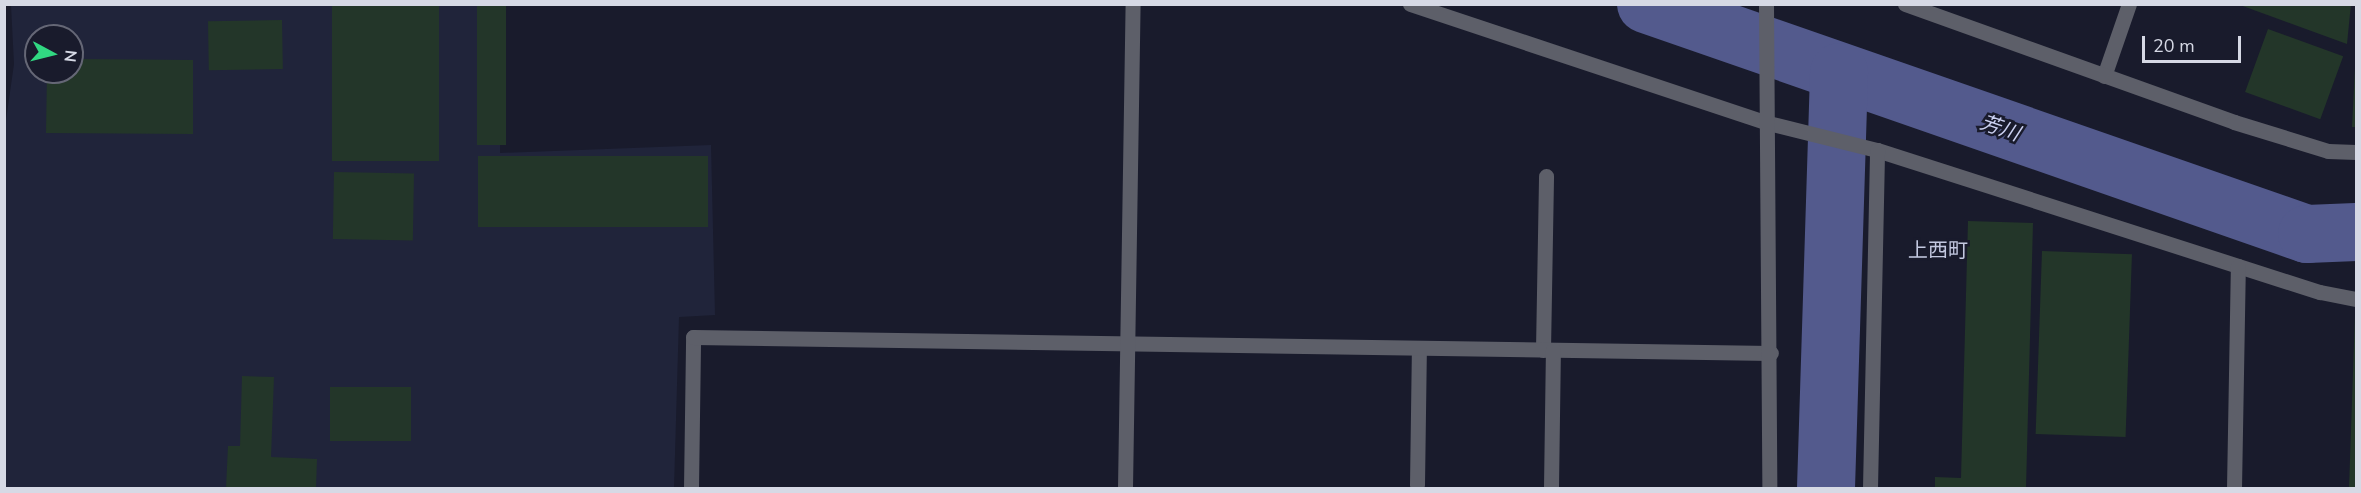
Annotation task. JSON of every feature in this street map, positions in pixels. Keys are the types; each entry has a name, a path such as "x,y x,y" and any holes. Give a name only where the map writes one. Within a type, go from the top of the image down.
{"street":[{"path":"1125,489 1133,4"},
{"path":"1410,4 1768,123 1801,128 1877,150 2238,266 2356,299"},
{"path":"1766,4 1771,353 1769,489"},
{"path":"1905,4 2104,76 2328,151 2356,152"},
{"path":"2104,76 2129,4"},
{"path":"1870,489 1877,150"},
{"path":"1546,176 1551,489"},
{"path":"2234,489 2238,266"},
{"path":"691,489 693,336 1771,353"},
{"path":"1417,485 1419,348"}],"shaded area":[{"path":"11,5 500,5 500,153 711,145 715,315 679,317 674,488 5,488 4,134 14,64"}],"building":[{"path":"332,4 439,4 439,161 332,161"},
{"path":"477,4 506,4 506,145 477,145"},
{"path":"2351,4 2347,44 2240,5"},
{"path":"282,20 283,69 209,70 208,21"},
{"path":"2268,29 2343,56 2320,119 2245,92"},
{"path":"84,59 193,60 193,134 46,133 47,84 84,84"},
{"path":"2355,68 2356,127 2352,127"},
{"path":"478,156 708,156 708,227 478,227"},
{"path":"334,172 414,173 413,240 333,239"},
{"path":"1968,221 2033,223 2026,488 1935,488 1935,477 1961,478"},
{"path":"2042,251 2132,254 2126,437 2036,434"},
{"path":"2355,314 2356,488 2349,488"},
{"path":"242,376 274,377 271,457 317,459 316,488 226,488 228,446 240,446"},
{"path":"330,387 411,387 411,441 330,441"}],"waterway":[{"name":"芳川","path":"1646,4 2307,234 2356,232"},
{"path":"1826,488 1839,72"}],"district":[{"name":"上西町","path":"1938,250"}]}
